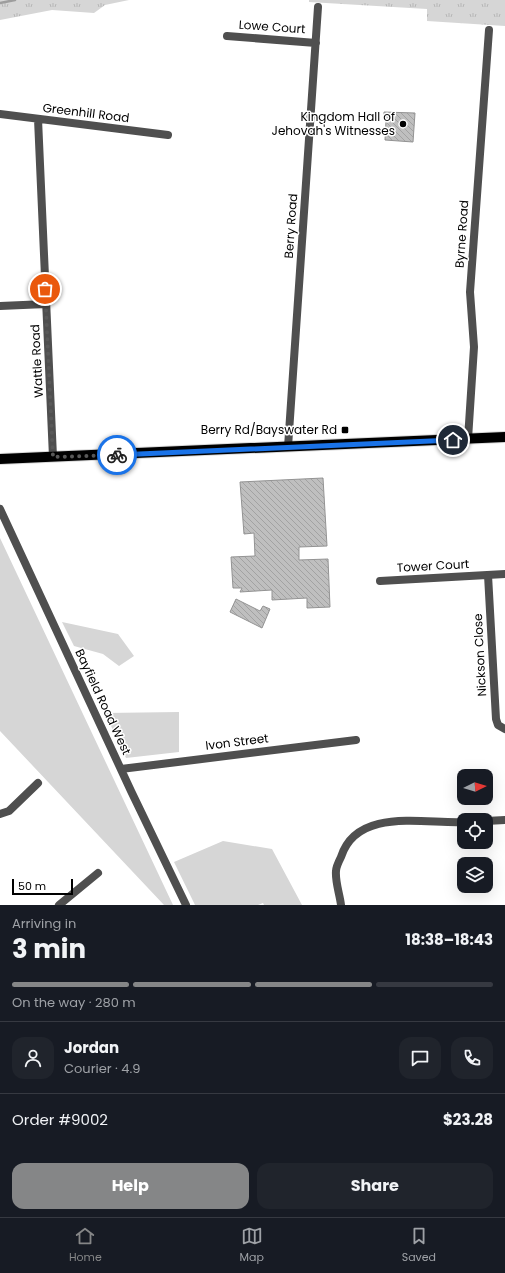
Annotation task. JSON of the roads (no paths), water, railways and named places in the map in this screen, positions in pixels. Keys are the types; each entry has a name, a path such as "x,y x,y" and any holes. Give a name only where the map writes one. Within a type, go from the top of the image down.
{"main road":[{"path":"0,459 505,437"}],"street":[{"name":"Berry Road","path":"288,447 318,7"},
{"name":"Byrne Road","path":"468,439 474,347 470,292 489,30"},
{"name":"Lowe Court","path":"227,36 316,43"},
{"name":"Greenhill Road","path":"0,114 38,120 168,135"},
{"name":"Wattle Road","path":"38,120 53,457"},
{"path":"0,306 46,304"},
{"name":"Bayfield Road West","path":"0,509 186,905"},
{"name":"Tower Court","path":"380,581 505,574"},
{"name":"Nickson Close","path":"488,575 496,719 498,725 505,729"},
{"name":"Ivon Street","path":"121,769 356,740"},
{"path":"0,814 9,811 38,783"},
{"path":"341,905 336,872 342,852 351,837 362,830 386,822 400,820 457,822"},
{"path":"493,821 505,820"},
{"path":"59,905 98,873"}],"waterway":[{"path":"0,3 15,0"}],"place":[{"name":"Kingdom Hall of Jehovah's Witnesses","path":"403,124"},
{"name":"Berry Rd/Bayswater Rd","path":"345,430"}]}
